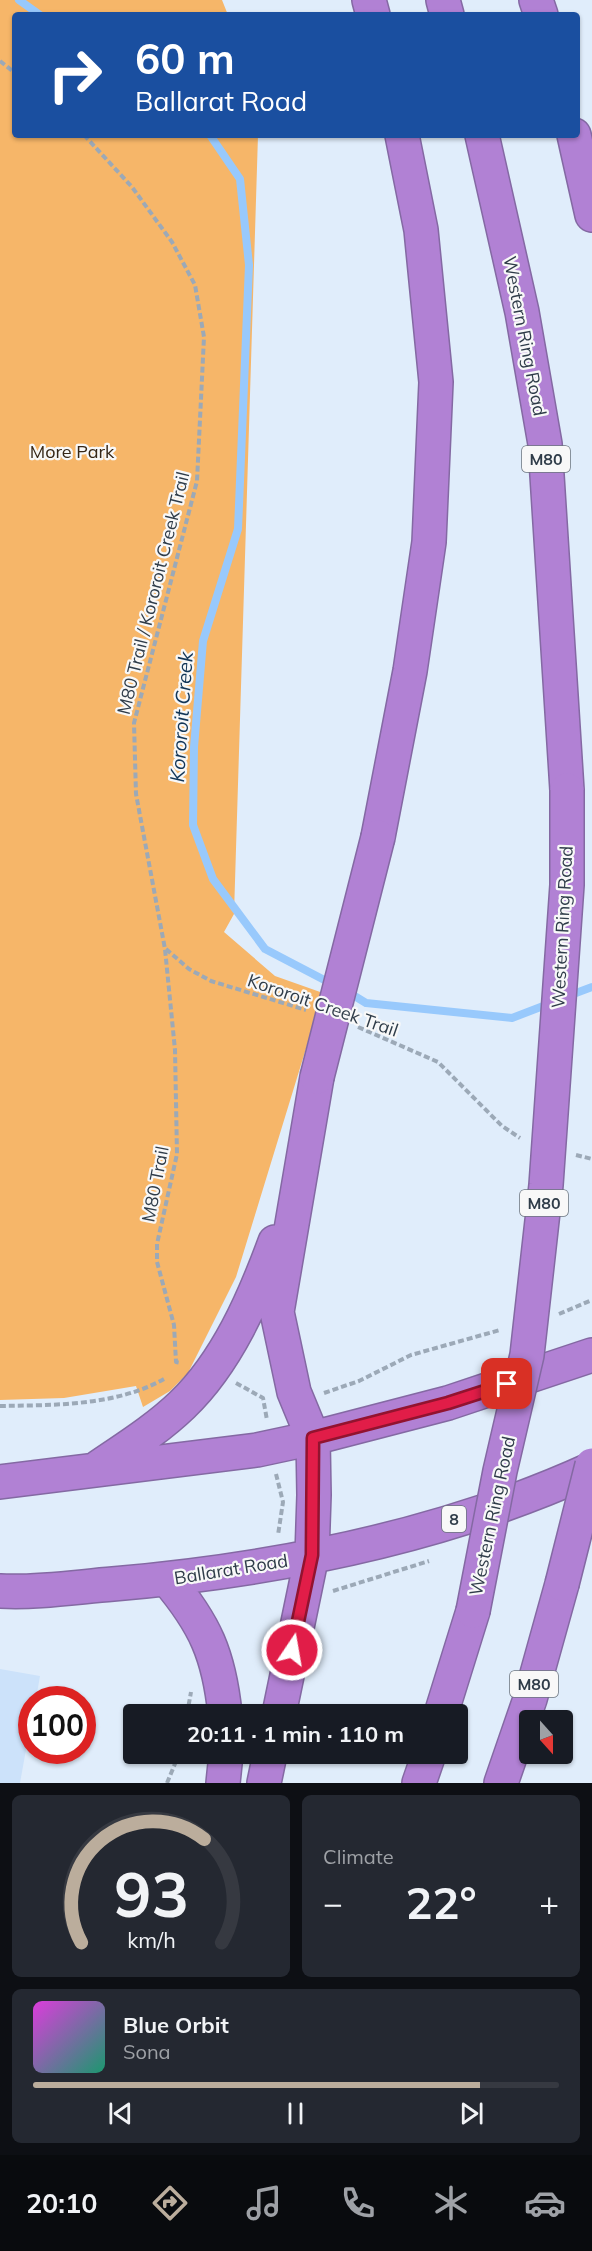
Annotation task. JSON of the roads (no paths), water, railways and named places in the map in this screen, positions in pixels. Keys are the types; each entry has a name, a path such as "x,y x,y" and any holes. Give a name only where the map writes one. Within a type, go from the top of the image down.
{"highway":[{"path":"281,1704 312,1555 313,1438 294,1392 277,1312 317,1077 378,837 410,670 429,542 436,382 421,230 403,138"},
{"name":"Western Ring Road","path":"444,1704 473,1611 500,1471 527,1355 546,1185 567,885 567,790 546,444 522,312 483,138"},
{"path":"575,138 592,215"},
{"path":"93,1472 161,1423 183,1404 210,1372 234,1335 264,1271 302,1167"},
{"path":"0,1482 257,1450 313,1438 448,1403 592,1355"},
{"name":"Ballarat Road","path":"0,1591 166,1579 312,1555 415,1532 545,1491 592,1467"},
{"name":"M80","path":"501,1783 530,1699 592,1467"},
{"path":"166,1579 193,1610 205,1633 218,1671 223,1704"},
{"path":"224,1783 225,1764"},
{"path":"264,1783 268,1764"},
{"path":"419,1783 426,1764"}],"waterway":[{"name":"Kororoit Creek","path":"19,0 36,12"},
{"name":"Kororoit Creek","path":"212,138 240,179 249,265 238,529 203,641 194,747 193,825 213,879 265,949 332,984"},
{"name":"Kororoit Creek","path":"568,996 592,987"},
{"name":"Kororoit Creek","path":"348,992 366,1003 512,1018 551,1003"}],"park label":[{"name":"More Park","path":"72,451"}]}
